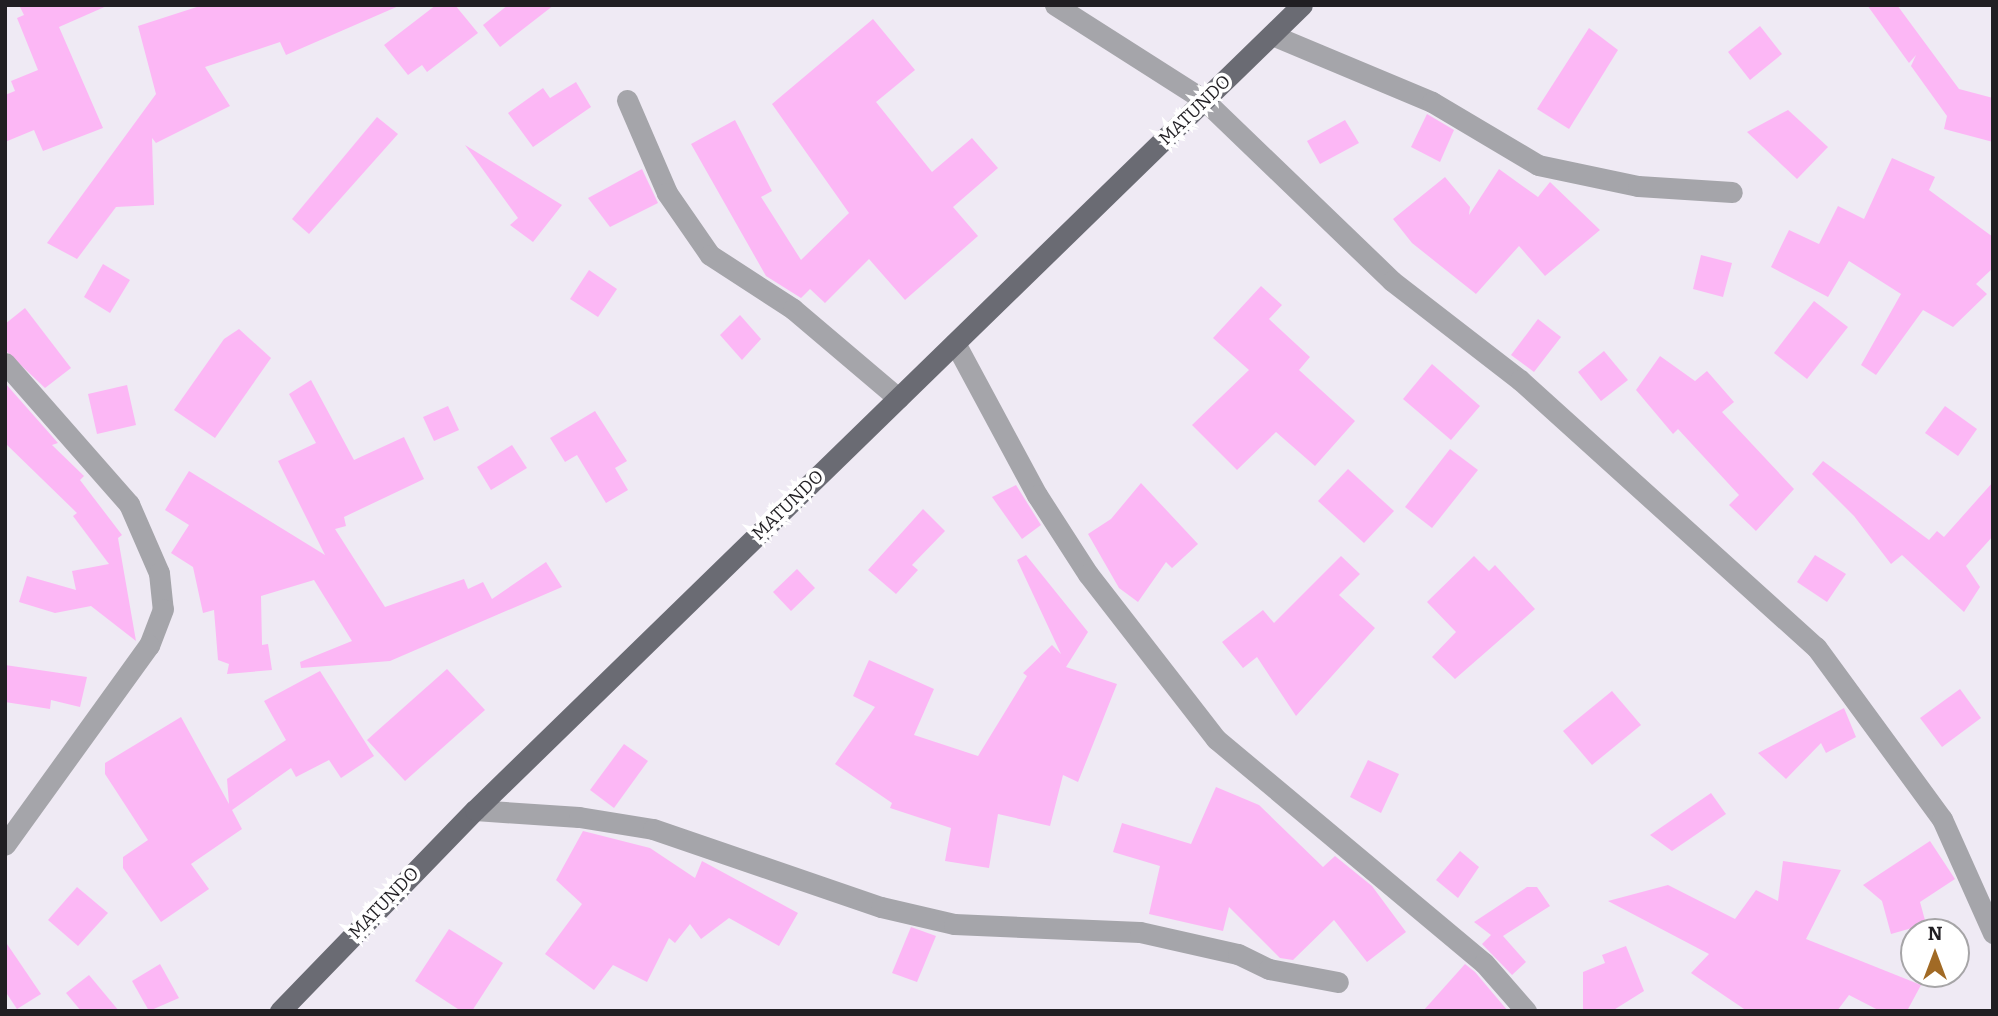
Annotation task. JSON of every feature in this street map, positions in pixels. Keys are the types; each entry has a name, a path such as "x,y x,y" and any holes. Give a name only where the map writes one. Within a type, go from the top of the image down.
{"main road":[{"name":"MATUNDO","path":"280,1011 475,810 1302,5"}],"street":[{"path":"1059,6 1204,100 1392,281 1520,380 1816,647 1942,819 1993,933"},
{"path":"1272,35 1432,102 1538,165 1638,186 1732,192"},
{"path":"626,100 667,193 710,255 793,309 898,398"},
{"path":"955,343 1037,495 1088,574 1216,740 1483,963 1526,1011"},
{"path":"5,363 129,504 159,573 163,609 149,645 5,845"},
{"path":"475,810 579,817 653,829 881,907 954,925 1140,932 1238,954 1269,970 1338,982"}],"building":[{"path":"19,5 109,5 59,27 103,128 43,151 34,130 5,142 5,95 15,91 11,81 38,70 17,18 24,15"},
{"path":"203,5 401,5 286,55 280,42 205,67 230,106 156,143 152,138 154,205 116,207 77,259 47,243 156,94 138,26"},
{"path":"436,5 455,5 478,33 427,72 422,65 408,75 384,45"},
{"path":"508,5 554,5 500,47 483,25"},
{"path":"1867,5 1897,5 1959,89 1993,98 1993,142 1944,129 1947,116 1911,66 1916,55 1909,63"},
{"path":"873,19 915,70 876,102 932,172 972,138 998,168 953,207 978,236 905,300 869,259 825,303 810,289 801,298 766,276 691,144 735,120 772,191 761,197 801,260 849,213 772,104"},
{"path":"1760,26 1782,54 1750,80 1728,52"},
{"path":"1589,28 1618,50 1569,129 1537,109"},
{"path":"576,82 591,107 533,147 508,113 543,88 550,98"},
{"path":"1788,110 1828,147 1797,179 1747,132"},
{"path":"1427,114 1454,130 1440,162 1411,147"},
{"path":"377,117 398,134 309,234 292,219"},
{"path":"1345,120 1359,143 1320,164 1307,141"},
{"path":"465,145 562,205 533,242 510,225 518,218"},
{"path":"1892,158 1935,177 1929,190 1993,237 1993,268 1976,284 1987,294 1953,327 1923,310 1876,375 1861,365 1901,294 1849,261 1828,297 1771,267 1789,230 1819,244 1838,206 1864,219"},
{"path":"642,169 658,203 610,227 588,198"},
{"path":"1499,169 1538,197 1550,182 1600,230 1545,276 1519,246 1476,294 1412,243 1393,219 1445,177 1470,207 1469,215"},
{"path":"1701,255 1732,263 1723,297 1693,289"},
{"path":"103,264 130,280 110,313 84,297"},
{"path":"589,270 617,289 598,317 570,299"},
{"path":"1261,286 1282,305 1269,319 1310,357 1299,370 1355,421 1315,466 1276,432 1237,470 1192,425 1249,370 1213,338"},
{"path":"1814,301 1848,327 1807,379 1774,353"},
{"path":"25,308 71,368 45,388 5,350 5,324"},
{"path":"740,315 761,339 742,360 720,335"},
{"path":"1538,319 1561,337 1534,372 1511,355"},
{"path":"239,329 271,358 215,438 174,410 224,339"},
{"path":"1604,351 1628,380 1601,401 1578,372"},
{"path":"1660,356 1695,381 1707,371 1734,402 1722,412 1794,489 1756,531 1729,505 1739,495 1678,429 1673,434 1636,390"},
{"path":"1432,364 1480,406 1451,440 1403,399"},
{"path":"311,380 354,460 404,437 424,479 344,517 346,526 335,529 385,607 464,579 468,589 483,582 492,599 546,562 562,587 390,661 301,668 300,662 352,641 314,580 261,596 262,645 268,644 272,670 227,674 229,664 218,660 214,610 203,613 193,567 171,553 189,525 165,510 189,471 325,555 278,461 316,443 289,394"},
{"path":"5,383 58,443 52,445 84,476 80,480 122,535 118,538 136,641 91,606 55,613 19,602 27,576 76,590 72,571 109,564 73,516 77,513 5,443"},
{"path":"127,385 136,425 97,434 88,394"},
{"path":"448,406 459,430 434,441 423,417"},
{"path":"1945,406 1977,429 1958,456 1925,433"},
{"path":"595,411 627,461 615,468 628,490 606,503 577,455 565,462 550,438"},
{"path":"512,445 527,468 491,490 477,467"},
{"path":"1450,449 1478,470 1432,528 1405,507"},
{"path":"1823,461 1929,540 1937,531 1944,537 1993,482 1993,536 1966,566 1980,587 1964,612 1902,555 1891,564 1854,516 1812,474"},
{"path":"1348,469 1394,511 1364,543 1318,501"},
{"path":"1141,483 1198,544 1172,568 1166,562 1138,602 1119,588 1088,534 1111,519"},
{"path":"1016,485 1041,525 1022,539 992,497"},
{"path":"923,509 945,531 912,565 918,570 896,594 868,570"},
{"path":"1026,555 1088,632 1066,667 1117,684 1078,782 1063,775 1050,826 998,814 989,868 945,861 951,828 890,808 892,803 835,764 875,707 853,696 869,660 934,689 914,735 978,756 1027,676 1023,673 1052,645 1061,654 1017,560"},
{"path":"1815,555 1846,574 1827,602 1797,582"},
{"path":"1341,556 1360,574 1339,595 1375,628 1296,716 1257,657 1243,668 1222,642 1263,610 1274,623"},
{"path":"1474,556 1489,571 1495,565 1535,609 1455,679 1432,657 1456,632 1427,602"},
{"path":"797,569 815,588 791,611 773,592"},
{"path":"5,665 87,677 80,707 51,700 50,709 5,702"},
{"path":"447,669 485,710 405,781 367,740"},
{"path":"320,671 374,756 341,778 329,760 296,777 291,768 232,810 242,829 191,864 209,889 161,922 123,868 123,857 148,840 105,774 105,763 181,717 229,804 227,779 286,740 264,701"},
{"path":"1960,689 1981,718 1942,747 1920,718"},
{"path":"1612,691 1641,725 1592,765 1563,731"},
{"path":"1844,708 1856,737 1826,753 1821,743 1786,779 1758,753"},
{"path":"624,744 648,761 614,808 590,790"},
{"path":"1368,760 1399,774 1381,813 1350,797"},
{"path":"1216,787 1259,805 1323,867 1335,856 1372,886 1406,932 1367,962 1334,920 1293,960 1280,958 1229,907 1223,931 1149,914 1160,866 1113,852 1122,823 1191,844"},
{"path":"1711,793 1726,814 1672,851 1650,835"},
{"path":"583,831 650,848 695,878 702,861 798,913 779,946 729,918 701,939 690,924 675,943 669,938 647,982 613,965 594,990 545,954 582,904 556,880"},
{"path":"1930,841 1955,879 1920,902 1924,918 1900,918 1900,931 1891,934 1882,901 1863,885"},
{"path":"1460,851 1479,867 1458,898 1436,880"},
{"path":"1783,861 1841,870 1806,939 1900,977 1900,988 1919,988 1907,1011 1880,1011 1849,995 1837,1011 1747,1011 1691,973 1709,954 1608,901 1668,885 1735,919 1756,890 1778,901"},
{"path":"77,887 108,913 78,946 48,920"},
{"path":"1527,887 1537,887 1550,906 1503,936 1526,962 1512,975 1482,944 1491,935 1474,922"},
{"path":"911,927 936,936 917,982 892,973"},
{"path":"449,929 503,963 472,1011 461,1011 415,981"},
{"path":"5,941 41,994 17,1009 5,991"},
{"path":"1626,946 1644,991 1612,1011 1583,1011 1583,972 1605,963 1602,955"},
{"path":"160,964 179,998 149,1011 132,981"},
{"path":"1465,964 1475,972 1508,1011 1423,1011"},
{"path":"89,975 119,1011 81,1011 66,993"}]}
